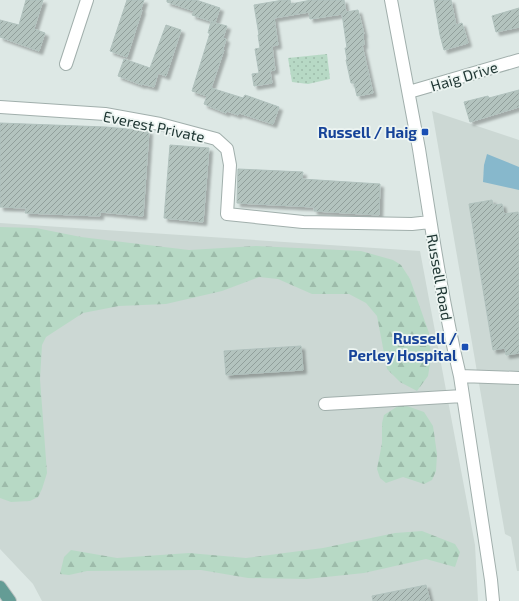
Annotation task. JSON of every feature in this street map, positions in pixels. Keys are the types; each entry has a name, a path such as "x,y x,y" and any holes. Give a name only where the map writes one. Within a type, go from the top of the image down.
{"main road":[{"path":"0,587 10,601"}],"street":[{"path":"66,64 87,0"},
{"name":"Russell Road","path":"391,0 430,222 454,352 460,376 493,601"},
{"name":"Haig Drive","path":"408,92 519,60"},
{"name":"Everest Private","path":"0,107 105,114 160,124 216,140 227,149 230,165 227,214 303,222 412,224 430,222"},
{"path":"460,376 519,378"},
{"path":"325,404 463,396"}],"shaded area":[{"path":"432,111 519,140 519,571 517,571 511,537 505,534"},
{"path":"0,223 420,251 475,545 478,601 42,601 33,584 0,549"}],"green space":[{"path":"327,54 330,79 308,84 292,82 288,58"},
{"path":"0,227 36,228 81,237 189,250 256,246 361,251 393,260 401,265 410,279 429,333 431,358 428,376 417,391 400,382 387,369 377,316 366,303 349,294 312,294 278,279 259,277 222,291 166,304 119,306 83,313 46,337 42,345 40,379 47,473 38,497 30,501 11,502 0,498"},
{"path":"398,406 407,406 424,412 433,426 437,454 436,471 432,480 424,484 403,477 386,483 380,478 377,469 382,443 382,423 384,415"},
{"path":"422,531 455,544 460,552 455,567 426,559 364,573 307,579 248,578 201,570 87,571 69,575 60,574 64,557 71,550 117,558 189,553 246,558 323,548 395,533"}],"water":[{"path":"487,154 519,167 519,190 483,182 484,165"}],"building":[{"path":"26,0 43,0 34,29 45,33 39,51 0,37 0,20 19,25"},
{"path":"127,0 144,0 127,57 110,51"},
{"path":"167,0 196,0 220,8 215,23 227,26 223,38 226,39 224,50 211,88 243,98 245,95 279,107 273,124 239,113 238,115 227,111 226,113 204,104 207,96 192,91 210,33 208,33 211,22 214,22 192,15 194,11 167,2"},
{"path":"290,0 291,4 311,0 344,0 346,12 358,10 364,34 364,45 362,45 373,93 357,96 354,83 351,83 346,60 345,48 347,48 342,14 310,19 309,12 274,18 278,45 272,46 275,70 270,71 272,83 254,86 252,74 259,73 255,49 260,48 254,5"},
{"path":"434,0 451,0 456,25 462,23 468,43 444,50"},
{"path":"519,8 519,27 496,32 492,16"},
{"path":"166,25 181,30 166,76 158,73 154,87 142,85 118,76 124,59 150,68"},
{"path":"519,90 519,107 470,122 464,102 488,96 489,98"},
{"path":"0,123 106,127 149,131 143,216 100,212 100,216 25,213 26,208 0,207"},
{"path":"170,145 209,148 203,222 164,218"},
{"path":"238,169 303,172 302,179 380,184 379,215 314,211 314,207 237,203"},
{"path":"492,200 493,205 502,204 504,214 518,212 519,219 519,353 506,355 505,348 493,350 469,204"},
{"path":"301,346 303,370 226,375 224,351"},
{"path":"426,585 430,601 373,601 372,596"}],"place":[{"name":"Russell / Haig","path":"425,132"},
{"name":"Russell / Perley Hospital","path":"465,347"}]}
